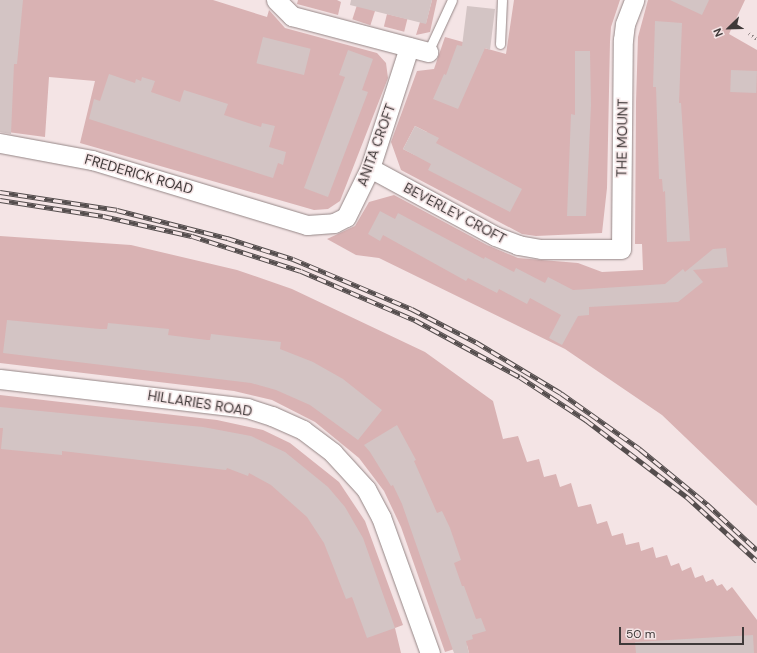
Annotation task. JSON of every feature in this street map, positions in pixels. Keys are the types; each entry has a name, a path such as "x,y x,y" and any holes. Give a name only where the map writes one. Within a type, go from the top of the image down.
{"street":[{"path":"276,0 292,16 428,52"},
{"name":"THE MOUNT","path":"591,250 621,249 623,40 625,24 634,0"},
{"name":"ANITA CROFT","path":"276,214 307,225 334,223 346,217 370,168 409,47"},
{"name":"FREDERICK ROAD","path":"0,143 92,160 276,214"},
{"name":"BEVERLEY CROFT","path":"370,168 495,236 518,245 542,249 591,250"},
{"name":"HILLARIES ROAD","path":"0,379 239,407 272,416 303,430 333,453 366,489 381,516 430,653"}],"lane":[{"path":"428,52 452,0"},
{"path":"500,44 502,0"}],"path":[{"path":"748,33 757,39"}],"shaded area":[{"path":"0,0 213,0 267,17 269,10 285,28 377,53 386,63 388,78 340,201 328,209 314,210 80,143 95,81 49,77 45,137 0,131"},
{"path":"298,0 337,0 341,2 338,15 297,4"},
{"path":"432,0 437,0 430,32 416,35 420,22 426,23"},
{"path":"514,0 620,0 611,27 607,188 602,233 536,236 522,234 401,170 391,142 417,71 434,69 445,37 506,54","holes":["415,126 427,132 415,155 403,149"]},
{"path":"648,0 745,0 729,34 757,50 757,506 662,415 565,349 379,258 356,255 327,239 355,226 369,202 394,195 487,245 518,258 578,263 602,272 643,270 642,244 635,244 636,102 638,37"},
{"path":"357,5 375,11 370,25 352,19"},
{"path":"387,14 407,19 404,32 384,27"},
{"path":"0,236 131,245 237,270 292,289 425,352 493,401 503,439 518,436 527,462 539,459 544,477 556,474 560,487 571,483 578,507 591,504 597,524 607,521 612,536 623,533 626,545 639,542 641,551 653,547 656,558 667,555 671,566 679,563 682,571 691,567 695,578 703,575 706,582 713,579 717,586 722,584 727,591 732,587 757,620 757,653 469,653 467,645 445,652 401,527 384,491 359,458 315,422 272,400 234,391 0,363"},
{"path":"0,395 217,420 263,430 290,443 339,482 365,521 403,625 395,628 401,653 0,653"}],"building":[{"path":"0,0 23,0 17,64 14,64 11,134 0,132"},
{"path":"351,0 432,0 426,24 350,5"},
{"path":"670,0 709,0 702,15"},
{"path":"467,6 495,9 490,50 485,48 458,109 433,99 444,74 446,75 457,45 462,46"},
{"path":"655,21 682,23 679,103 681,103 690,241 667,242 665,191 663,192 662,179 659,179 656,87 653,87"},
{"path":"263,37 311,49 304,75 256,63"},
{"path":"348,50 373,59 362,90 368,92 328,197 304,188 345,77 339,75"},
{"path":"575,51 590,51 591,105 586,216 567,216 571,114 575,115"},
{"path":"731,70 757,71 756,93 730,92"},
{"path":"109,74 135,83 136,79 141,81 142,77 155,81 151,92 180,102 184,90 228,104 224,115 261,127 262,123 275,126 269,147 286,152 283,165 278,163 273,178 89,119 94,99 100,101"},
{"path":"415,126 439,138 436,143 522,189 510,212 428,170 431,164 403,149"},
{"path":"380,211 395,219 398,213 484,259 485,257 514,272 516,268 545,283 548,277 573,290 665,284 683,269 685,272 713,249 726,248 728,267 693,270 703,282 678,302 589,307 589,315 578,316 562,345 549,338 561,315 530,298 527,304 499,289 497,293 468,278 466,281 383,235 380,241 368,234"},
{"path":"7,320 100,329 107,329 108,323 169,329 168,335 207,340 210,340 211,334 281,342 280,349 313,362 343,379 382,410 358,440 310,405 276,390 251,383 3,353"},
{"path":"0,407 203,427 251,436 285,452 328,487 345,507 363,538 395,628 367,638 352,597 346,599 324,543 307,517 271,485 249,473 248,476 227,468 226,470 62,451 62,455 1,449 3,428 0,428"},
{"path":"397,425 416,460 414,461 437,513 442,511 450,528 461,560 454,563 462,586 464,586 476,619 481,618 486,631 472,635 473,639 466,641 469,653 454,653 402,504 393,485 391,486 364,445"},
{"path":"753,635 754,653 636,653 635,642"}],"railway":[{"path":"0,192 117,210 227,238 293,259 412,309 476,342 561,393 640,449 707,504 757,550"},
{"path":"0,200 103,216 192,236 301,271 415,320 520,377 586,420 687,497 757,561"}]}
